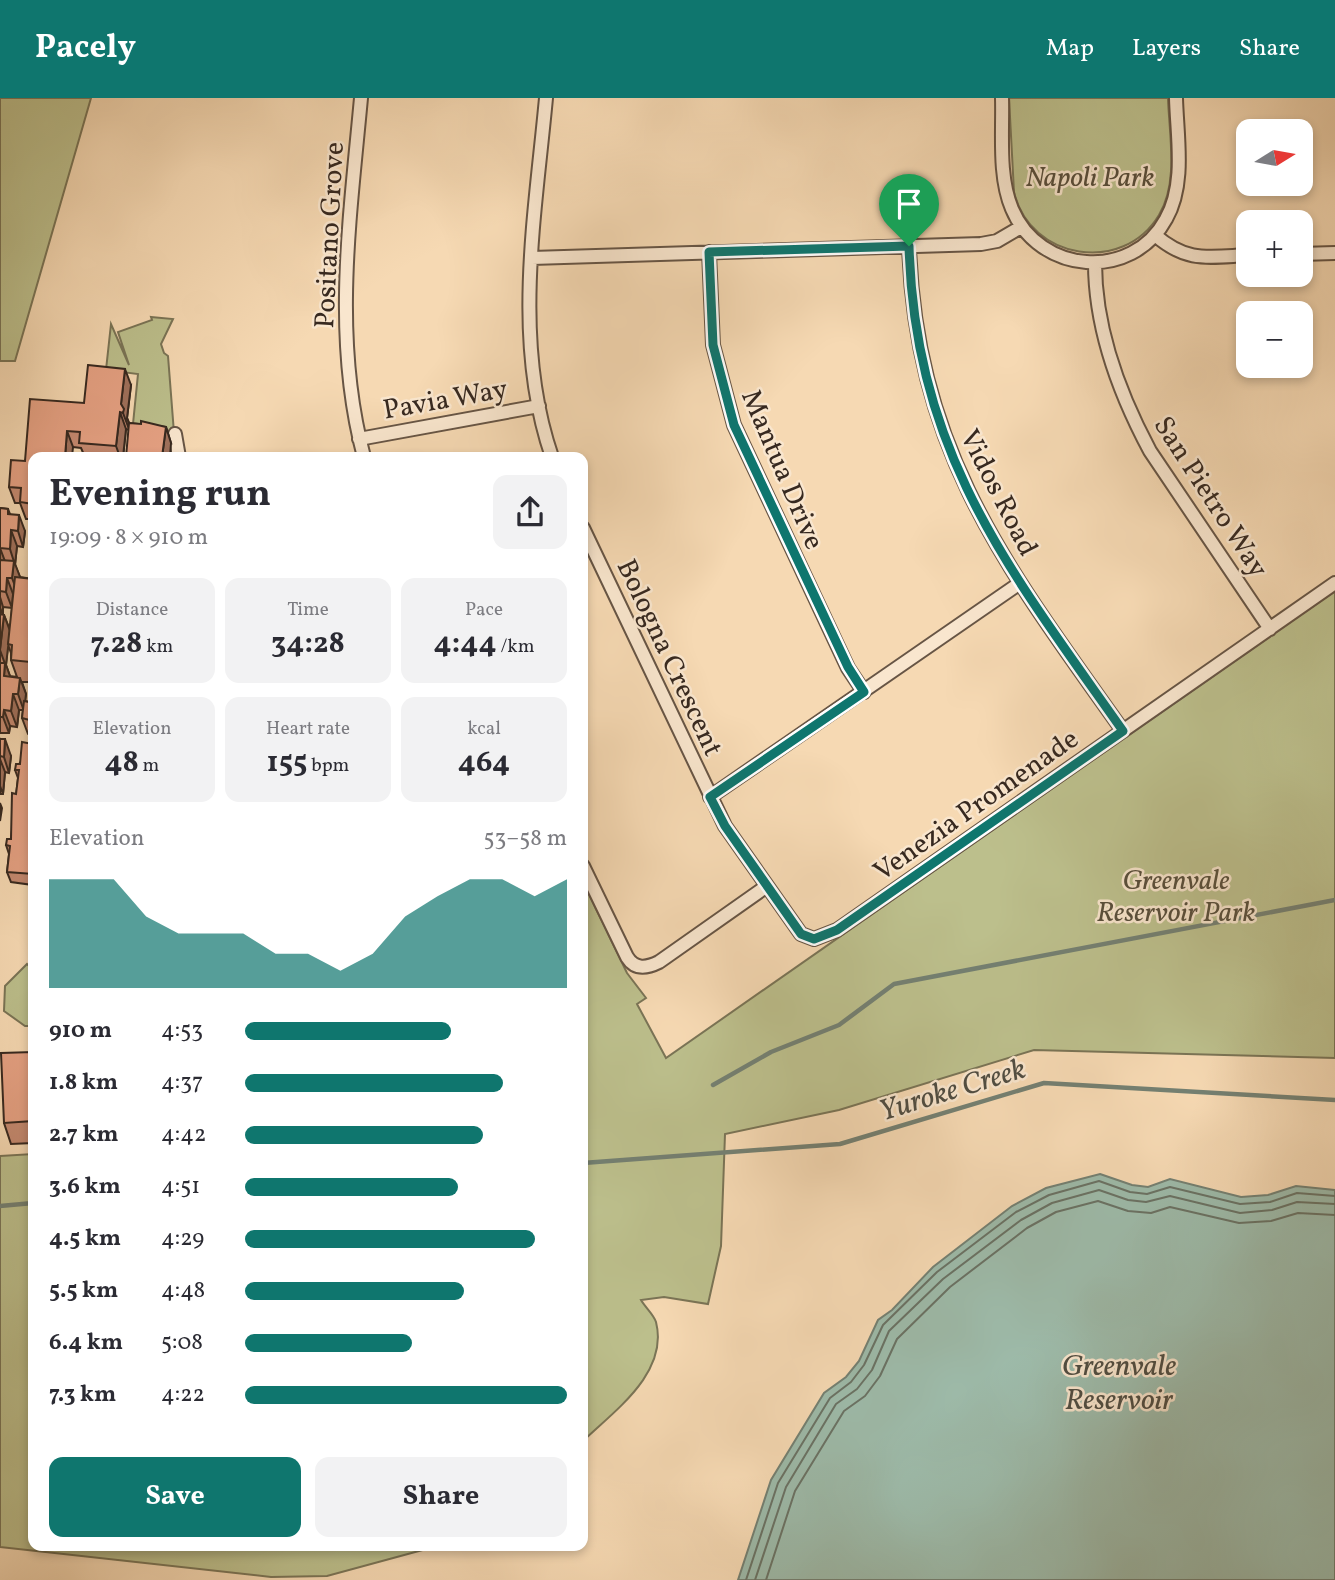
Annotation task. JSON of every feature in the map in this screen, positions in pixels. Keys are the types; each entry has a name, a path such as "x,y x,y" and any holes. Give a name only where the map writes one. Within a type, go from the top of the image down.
{"street":[{"name":"Positano Grove","path":"361,98 345,284 347,358 363,452"},
{"path":"546,98 528,323 539,406 551,452"},
{"path":"1002,98 1005,183 1011,207 1021,227 1048,251 1068,260 1095,263 1130,254 1155,235 1167,219 1177,186 1176,98"},
{"path":"532,258 988,244 1021,227"},
{"path":"1155,235 1174,251 1187,256 1236,255"},
{"name":"Vidos Road","path":"909,246 920,355 938,420 957,472 982,522 1020,583 1123,731"},
{"name":"Mantua Drive","path":"709,252 713,345 734,425 848,667 864,692"},
{"path":"1313,254 1335,253"},
{"name":"San Pietro Way","path":"1095,263 1095,288 1108,349 1136,424 1150,451 1270,629"},
{"name":"Pavia Way","path":"359,439 539,406"},
{"path":"175,434 178,452"},
{"name":"Bologna Crescent","path":"588,539 725,826 801,934 814,939"},
{"path":"710,797 1020,583"},
{"name":"Venezia Promenade","path":"814,939 837,930 1335,583"},
{"path":"588,876 627,957 635,967 659,962 767,886"}],"green space":[{"path":"0,98 91,98 15,361 0,361"},
{"name":"Napoli Park","path":"1009,98 1168,98 1171,158 1169,188 1159,215 1143,234 1123,246 1102,252 1079,252 1057,245 1038,233 1023,215 1014,192"},
{"path":"151,317 173,319 161,344 168,356 174,433 133,424 138,374 106,370 111,324 129,365 118,332 152,320"},
{"name":"Greenvale Reservoir Park","path":"1335,591 1335,1058 1034,1050 839,1110 725,1134 721,1246 708,1304 664,1297 641,1300 656,1322 658,1341 654,1358 636,1389 588,1436 588,892 627,973 646,998 637,1004 666,1058"},
{"path":"28,965 28,1026 4,1011 5,986"},
{"path":"28,1154 28,1550 0,1547 0,1156"},
{"path":"36,1551 419,1551 327,1576 271,1577"}],"water":[{"name":"Greenvale Reservoir","path":"1100,1174 1132,1185 1148,1187 1170,1179 1241,1197 1268,1195 1296,1186 1335,1190 1335,1580 738,1580 771,1480 824,1393 846,1377 859,1361 878,1320 892,1310 933,1267 1012,1206 1046,1188"}],"building":[{"path":"88,365 125,369 121,404 124,409 123,413 120,412 116,446 79,443 80,432 67,431 65,452 28,452 28,503 20,502 21,488 9,487 11,460 25,461 30,399 84,403"},
{"path":"141,421 166,427 163,452 126,452 129,423 141,424"},
{"path":"0,508 8,509 8,514 19,515 18,531 11,530 10,549 0,548"},
{"path":"0,560 14,561 12,578 7,578 6,592 0,591"},
{"path":"15,577 28,578 28,662 11,660 12,645 8,644"},
{"path":"0,614 4,615 0,649"},
{"path":"0,663 5,663 4,676 20,678 18,694 13,694 11,711 4,710 3,717 0,717"},
{"path":"24,701 28,702 28,720 22,718"},
{"path":"0,739 5,739 4,757 0,756"},
{"path":"22,742 28,743 28,874 7,872 10,846 6,845 7,839 11,839 12,793 16,794 19,770 15,770 16,764 20,764"},
{"path":"28,1052 28,1121 4,1123 1,1053"}],"waterway":[{"path":"713,1085 771,1052 839,1025 894,984 1335,900"},
{"name":"Yuroke Creek","path":"588,1163 840,1144 1044,1083 1335,1100"},
{"name":"Yuroke Creek","path":"0,1206 28,1203"}],"route":[{"path":"909,246 910,281 920,355 929,394 957,472 1001,556 1123,731 837,930 818,939 806,938 725,826 710,797 864,692 848,667 734,425 713,345 709,252 909,246"}]}
